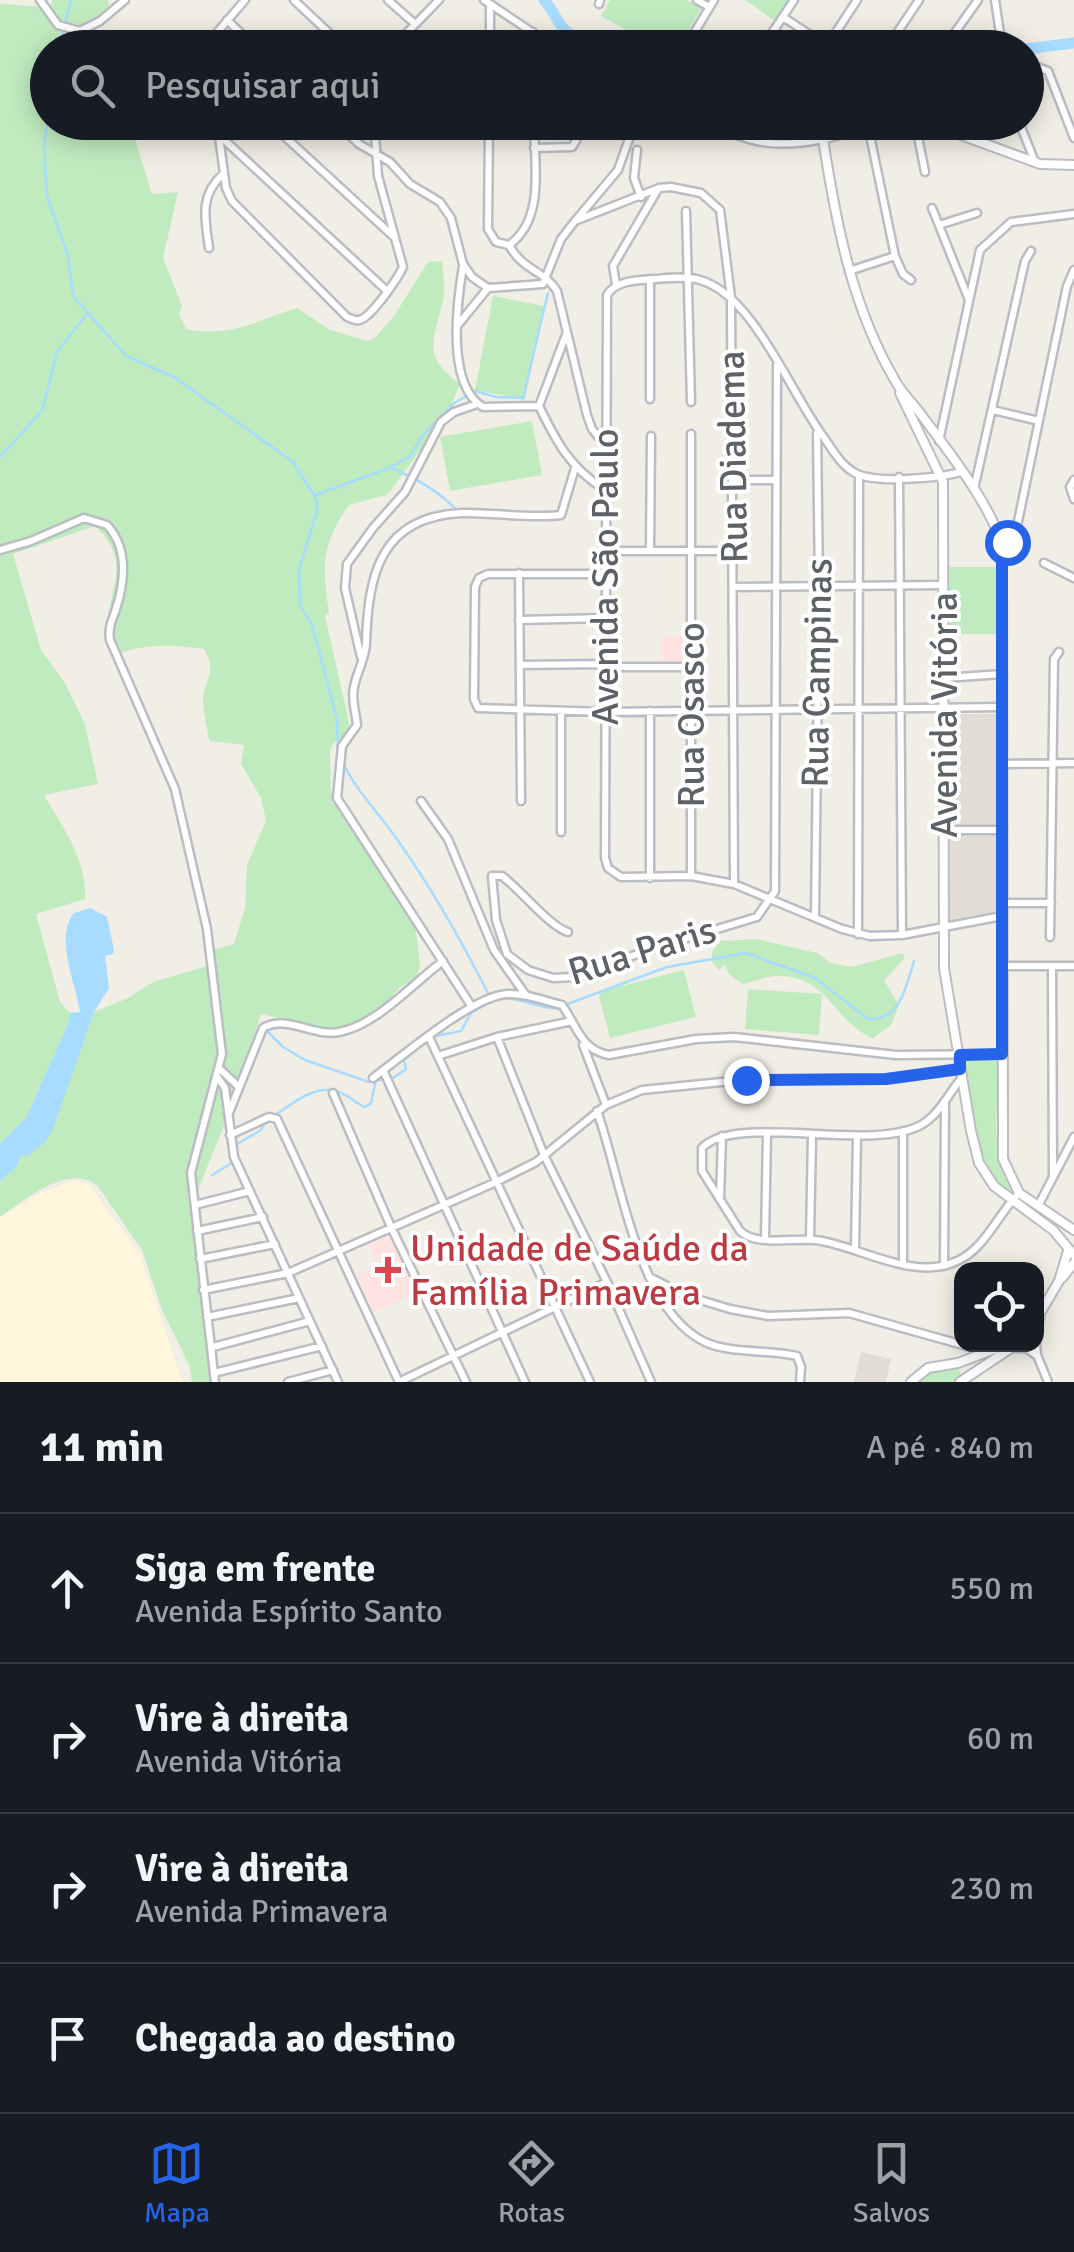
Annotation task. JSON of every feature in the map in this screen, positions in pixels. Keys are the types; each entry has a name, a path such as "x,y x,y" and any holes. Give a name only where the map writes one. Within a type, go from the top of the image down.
{"street":[{"path":"40,0 58,26 76,30"},
{"path":"82,30 125,0"},
{"path":"219,30 246,0"},
{"path":"294,0 326,30"},
{"path":"388,0 415,24"},
{"path":"409,30 439,0"},
{"path":"696,0 711,4 696,30"},
{"path":"774,30 794,0"},
{"path":"838,30 857,0"},
{"path":"899,30 919,0"},
{"path":"957,30 978,0"},
{"path":"996,0 1000,30"},
{"path":"487,2 530,30"},
{"path":"487,2 489,30"},
{"path":"783,16 804,30"},
{"path":"227,20 237,30"},
{"path":"1044,68 1074,138"},
{"path":"219,140 232,201 347,317 356,320 364,318 403,266 374,140"},
{"path":"224,140 387,290"},
{"path":"289,140 395,238"},
{"path":"355,140 390,162 410,184 432,196 446,210 455,227 464,264 472,277 488,288 535,287 547,278 561,239 618,170 629,140"},
{"path":"489,140 488,228 496,242 509,244 520,236 532,213 534,140"},
{"path":"534,148 572,147 578,140"},
{"path":"749,140 791,145 818,140"},
{"path":"823,140 848,271 897,384 974,490 1002,544 1002,1159 1019,1193 1074,1232 1067,1238 1069,1251 1059,1281"},
{"path":"871,140 896,256 911,280"},
{"path":"918,140 925,172"},
{"path":"975,140 1034,162 1074,165"},
{"path":"1026,140 1034,162"},
{"path":"637,150 634,182 640,197"},
{"path":"209,248 205,200 212,184 224,173"},
{"path":"575,222 659,188"},
{"path":"659,188 613,266 616,284 689,278 702,280 731,297 758,330 817,429 842,462 859,476 942,477 960,472"},
{"name":"Rua Diadema","path":"659,188 694,190 715,202 724,227 731,297 734,480 734,884"},
{"path":"932,208 970,301"},
{"path":"686,211 691,402"},
{"path":"939,225 977,213"},
{"path":"939,442 980,250 1007,224 1026,218 1074,214"},
{"path":"509,244 526,268 547,278 557,291 592,429 605,444"},
{"path":"974,490 1025,261 1031,250"},
{"path":"848,271 896,256"},
{"path":"464,264 456,327 462,368 477,404"},
{"path":"1002,544 1016,531 1074,270"},
{"path":"650,279 650,399"},
{"name":"Avenida São Paulo","path":"616,284 606,295 605,307 606,864 621,877 691,876 734,884 858,934 902,935 1002,916"},
{"path":"456,327 488,288"},
{"path":"568,328 539,406 555,440 575,468 605,490"},
{"path":"772,898 777,364"},
{"name":"Avenida Vitória","path":"897,384 910,419 942,477 946,994 961,1073 986,1175 1009,1199 1053,1230 1069,1251"},
{"path":"361,668 361,652 345,588 348,564 372,528 406,492 442,422 454,412 477,404 491,408 539,406"},
{"path":"993,410 1040,421"},
{"path":"910,419 919,412"},
{"name":"Rua Campinas","path":"815,916 817,429"},
{"name":"Rua Osasco","path":"691,434 691,876"},
{"path":"650,551 651,436"},
{"path":"472,1006 337,798 342,746 357,725 352,696 365,660 368,591 375,570 401,533 423,520 448,514 561,515 575,468"},
{"path":"858,934 859,476"},
{"path":"899,477 902,935"},
{"path":"734,480 776,480"},
{"path":"1072,483 1074,499"},
{"path":"0,550 90,518 106,525 118,543 123,562 109,626 110,640 179,802 207,929 222,1045 219,1074 192,1163 214,1377 322,1346"},
{"path":"605,551 734,551"},
{"path":"1044,563 1074,578"},
{"path":"519,573 520,800"},
{"path":"605,574 483,574 476,582 474,699 478,708 650,712 1003,707"},
{"path":"734,587 944,585"},
{"path":"518,620 605,618"},
{"path":"1050,937 1054,660 1058,652"},
{"path":"520,665 692,667"},
{"path":"944,678 1003,674"},
{"path":"561,832 562,712"},
{"path":"650,712 650,878"},
{"path":"1003,764 1074,763"},
{"path":"421,801 448,839 494,950 526,995"},
{"path":"945,830 1003,830"},
{"name":"Rua Paris","path":"568,932 556,928 502,876 492,876 496,920 507,954 528,970 553,978 574,977 753,918 772,898"},
{"path":"1002,903 1051,903"},
{"path":"228,1116 262,1028 276,1022 319,1033 345,1031 376,1017 443,961"},
{"path":"1002,966 1074,966"},
{"path":"1052,966 1053,1177"},
{"path":"372,1078 472,1006 500,995 526,995 562,1005 581,1039 606,1105"},
{"path":"438,1056 496,1037 572,1020"},
{"path":"428,1037 590,1382"},
{"path":"496,1037 544,1155 651,1382"},
{"path":"581,1039 596,1052 610,1055 696,1039 734,1037 896,1055 1002,1054"},
{"path":"384,1070 525,1382"},
{"path":"961,1073 944,1103 920,1125 903,1131 856,1136 722,1136 706,1143 700,1155 702,1171 744,1235 810,1238 925,1268 944,1266 972,1253 1009,1199 1019,1193"},
{"path":"203,1290 288,1273 494,1183 544,1155 597,1110 642,1090 698,1082 886,1079 961,1073"},
{"path":"219,1074 239,1087"},
{"path":"219,1074 234,1157 338,1382"},
{"path":"333,1094 391,1228 466,1382"},
{"path":"944,1103 944,1266"},
{"path":"597,1110 648,1277 666,1309 704,1342 796,1356 801,1367 800,1382"},
{"path":"230,1135 275,1118 399,1382 607,1282"},
{"path":"903,1131 903,1264"},
{"path":"765,1238 767,1133"},
{"path":"810,1238 812,1135"},
{"path":"720,1200 722,1136"},
{"path":"855,1248 856,1136"},
{"path":"1038,1206 1074,1137"},
{"path":"195,1204 250,1191"},
{"path":"197,1232 263,1218"},
{"path":"200,1259 275,1244"},
{"path":"1044,1307 1074,1263"},
{"path":"648,1277 687,1296 730,1309 784,1316 849,1313 954,1344"},
{"path":"207,1317 299,1298"},
{"path":"213,1347 310,1322"},
{"path":"962,1381 965,1352"},
{"path":"911,1382 928,1368 989,1352"},
{"path":"962,1381 1004,1352"},
{"path":"1032,1352 1037,1355"},
{"path":"1037,1352 1048,1382"},
{"path":"288,1382 334,1370"}],"shaded area":[{"path":"662,635 690,636 687,663 662,663"},
{"path":"949,714 998,714 999,825 949,825"},
{"path":"948,833 999,833 998,911 949,920"},
{"path":"74,1180 89,1185 140,1254 182,1382 0,1382 0,1217 35,1196"},
{"name":"Unidade de Saúde da Família Primavera","path":"390,1231 419,1292 374,1312 357,1275 379,1266 367,1242"},
{"path":"861,1352 891,1359 886,1382 854,1382"}],"green space":[{"path":"53,0 108,0 109,5 95,30 30,30 30,140 135,140 152,194 178,192 163,258 182,306 179,314 186,329 230,330 297,308 330,330 368,341 394,316 428,262 442,261 444,296 434,338 435,356 460,384 448,412 391,490 386,495 349,505 333,532 325,569 329,613 325,616 349,722 343,742 334,742 330,751 331,792 415,925 420,965 417,976 399,988 380,1010 335,1031 261,1014 226,1121 192,1204 211,1382 192,1382 190,1367 162,1310 142,1250 97,1185 85,1180 59,1181 0,1217 0,1182 18,1165 19,1157 48,1138 94,1012 153,982 207,966 215,949 234,944 245,908 247,865 266,821 261,798 241,764 244,745 210,741 208,736 203,704 210,665 204,649 162,646 120,653 108,620 116,559 95,526 13,554 41,650 65,683 85,724 98,784 44,795 78,858 85,899 36,914 60,1002 70,1013 26,1118 0,1144 0,4 50,7"},
{"path":"610,0 687,0 701,8 689,30 626,30 601,16"},
{"path":"745,0 788,0 774,20"},
{"path":"493,296 544,306 525,400 475,390"},
{"path":"532,421 542,475 450,491 440,437"},
{"path":"948,567 997,567 997,634 948,634"},
{"path":"756,939 817,953 831,963 852,967 902,953 905,958 884,980 899,1005 891,1025 873,1038 848,1021 807,982 774,976 743,984 724,965 719,970 711,961 713,950 721,941"},
{"path":"684,970 696,1017 610,1038 598,992"},
{"path":"748,989 822,994 819,1035 745,1029"},
{"path":"1000,1057 997,1142 1011,1188 1009,1197 996,1182 980,1150 965,1060"},
{"path":"957,1365 962,1376 952,1382 913,1382 926,1372"}],"water":[{"path":"91,908 107,917 114,950 105,956 109,988 94,1012 53,1129 45,1142 29,1155 19,1157 18,1165 0,1182 0,1144 26,1118 70,1013 80,1012 66,935 74,913"}],"waterway":[{"path":"64,30 71,0"},
{"path":"544,0 565,30"},
{"path":"1044,47 1074,43"},
{"path":"45,140 47,196 68,256 73,296 126,356 174,377 293,462 317,500 299,570 300,605 317,643 337,720 338,749"},
{"path":"316,495 389,468 410,456 424,434 454,403 475,391 523,398 548,293"},
{"path":"0,457 42,411 57,352 86,315"},
{"path":"390,468 425,485 455,508"},
{"path":"342,761 425,881 489,995"},
{"path":"501,998 557,1008 667,967 746,953 815,978 868,1019 879,1018 895,1008 914,961"},
{"path":"266,1030 283,1047 305,1060 369,1082 393,1078 406,1069 404,1060 431,1037 461,1031 471,1013 490,1002"},
{"path":"273,1117 306,1095 324,1090 343,1094 365,1107 371,1103 375,1084"},
{"path":"234,1146 261,1130 266,1121"},
{"path":"212,1175 232,1163 231,1157"}],"place":[{"name":"Unidade de Saúde da Família Primavera","path":"388,1270"}],"route":[{"path":"746,1080 886,1079 960,1069 960,1055 1002,1054 1002,544 1007,542"}]}
